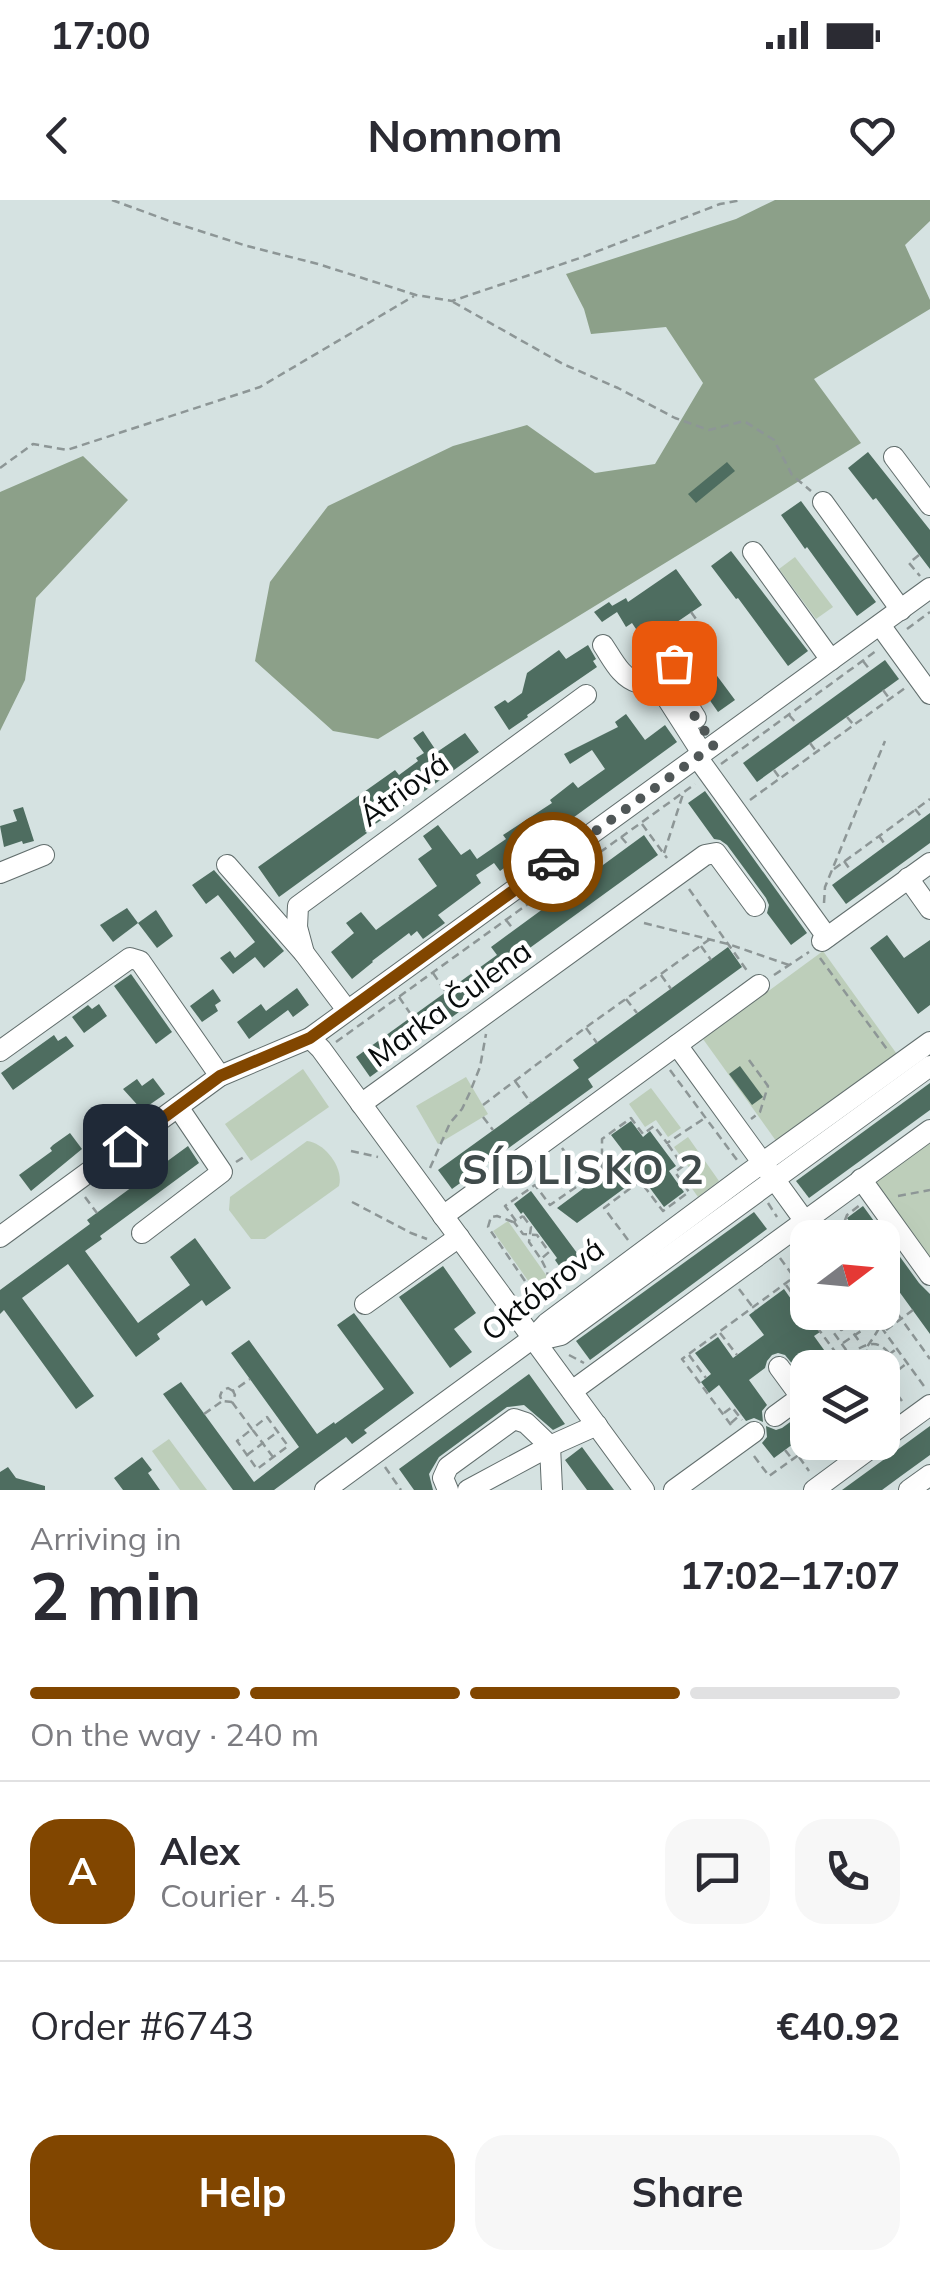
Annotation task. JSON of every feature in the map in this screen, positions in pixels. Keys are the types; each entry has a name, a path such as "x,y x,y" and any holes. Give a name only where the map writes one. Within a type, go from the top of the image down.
{"street":[{"path":"894,456 930,505"},
{"path":"823,502 901,610"},
{"path":"753,552 831,660"},
{"name":"Marka Čulena","path":"0,1237 220,1076 310,1038 901,610 927,585"},
{"path":"880,625 926,681"},
{"path":"603,646 619,670 633,682 656,685 663,692 821,939 930,863"},
{"path":"674,663 690,691 684,700 704,752"},
{"name":"Átriová","path":"304,954 296,927 298,906 586,695"},
{"name":"Marka Čulena","path":"361,1104 704,855 716,853 755,906"},
{"path":"0,874 44,855"},
{"path":"227,864 347,1010"},
{"path":"908,878 930,910"},
{"path":"0,1051 130,958 140,961 220,1076"},
{"path":"443,1216 758,985"},
{"path":"310,1038 443,1216 453,1241 534,1339 644,1490"},
{"name":"Októbrová","path":"325,1490 534,1339 561,1334 930,1042"},
{"path":"668,1051 738,1128 761,1177 792,1220"},
{"name":"Októbrová","path":"761,1177 930,1066"},
{"path":"142,1233 222,1172 178,1107"},
{"path":"804,1220 930,1130"},
{"path":"860,1180 930,1275"},
{"path":"572,1392 790,1230"},
{"path":"365,1304 453,1241"},
{"path":"776,1416 801,1397 779,1367"},
{"path":"448,1490 442,1478 448,1466 514,1419 526,1424 550,1446 552,1490"},
{"path":"468,1490 596,1425"},
{"path":"674,1490 740,1426"},
{"path":"814,1490 855,1460"},
{"path":"909,1490 930,1475"}],"path":[{"path":"112,200 175,224 416,296 452,301 563,364 675,418 709,430 744,421 774,440 792,475 823,502"},
{"path":"452,301 580,258 720,204 742,200"},
{"path":"0,468 33,444 67,450 260,387 416,296"},
{"path":"919,555 909,563 927,585"},
{"path":"691,612 704,630"},
{"path":"923,617 930,626"},
{"path":"863,661 870,670"},
{"path":"736,810 890,699 926,681"},
{"path":"826,688 834,697"},
{"path":"882,690 890,699"},
{"path":"790,714 797,724"},
{"path":"846,716 854,725"},
{"path":"886,742 825,887 821,939 898,1065"},
{"path":"810,743 817,752"},
{"path":"774,770 780,778"},
{"path":"664,855 683,792"},
{"path":"834,869 930,798"},
{"path":"915,810 923,819"},
{"path":"641,822 758,985 821,939"},
{"path":"622,836 629,846"},
{"path":"879,836 886,846"},
{"path":"844,862 851,872"},
{"path":"583,864 591,874"},
{"path":"545,892 552,902"},
{"path":"506,920 514,930"},
{"path":"638,922 789,964"},
{"path":"483,1105 710,940"},
{"path":"701,946 711,960"},
{"path":"432,973 446,992"},
{"path":"660,974 672,989"},
{"path":"398,998 412,1016"},
{"path":"626,998 638,1014"},
{"path":"585,1028 597,1043"},
{"path":"430,1176 450,1122 462,1109 480,1067 487,1033"},
{"path":"668,1051 705,1118 761,1177 792,1220"},
{"path":"738,1128 760,1112 768,1086 749,1060"},
{"path":"514,1081 531,1103"},
{"path":"483,1117 493,1130"},
{"path":"541,1259 549,1252 537,1235 524,1234 505,1206 535,1184 550,1206 602,1169 602,1139 631,1118 643,1134 654,1126 683,1166 675,1172 689,1192 663,1211 640,1181 604,1208 630,1243"},
{"path":"666,1143 705,1118"},
{"path":"553,1135 586,1180"},
{"path":"352,1150 380,1158"},
{"path":"844,1220 846,1214 862,1204 930,1190"},
{"path":"80,1192 96,1213"},
{"path":"352,1202 411,1233 453,1241"},
{"path":"515,1222 523,1216 531,1227 528,1242 541,1259 557,1297"},
{"path":"515,1222 491,1217 488,1228 536,1298 550,1288"},
{"path":"770,1245 790,1272"},
{"path":"730,1275 754,1309"},
{"path":"740,1426 722,1414 682,1359 790,1281"},
{"path":"785,1284 834,1350"},
{"path":"912,1310 884,1332 930,1395"},
{"path":"901,1318 930,1358"},
{"path":"832,1330 846,1350"},
{"path":"851,1330 868,1350"},
{"path":"842,1344 862,1330"},
{"path":"866,1346 877,1330"},
{"path":"719,1332 737,1355"},
{"path":"821,1346 828,1341"},
{"path":"866,1346 882,1346 886,1350"},
{"path":"567,1354 600,1371"},
{"path":"688,1354 706,1378"},
{"path":"900,1368 907,1363"},
{"path":"690,1371 697,1366"},
{"path":"234,1391 250,1379"},
{"path":"222,1401 222,1391 234,1391"},
{"path":"232,1402 234,1391"},
{"path":"204,1414 222,1401 232,1402 273,1457"},
{"path":"722,1414 732,1407 770,1476 792,1460"},
{"path":"266,1418 288,1446 257,1468 237,1440 252,1429 266,1418"},
{"path":"247,1455 277,1432"},
{"path":"785,1450 790,1457"},
{"path":"375,1453 401,1490"}],"green space":[{"path":"775,200 930,200 930,221 905,245 930,300 930,309 814,379 861,443 378,739 333,731 255,661 270,582 328,506 453,446 527,425 595,473 655,464 703,383 666,327 591,334 584,309 566,274 736,219"},
{"path":"83,456 128,500 36,598 25,680 0,731 0,492"},
{"path":"795,557 833,607 816,619 779,569"},
{"path":"823,951 899,1057 779,1145 703,1039"},
{"path":"303,1069 329,1107 251,1161 225,1124"},
{"path":"466,1077 488,1114 438,1144 416,1106"},
{"path":"651,1088 681,1128 668,1137 656,1120 645,1127 629,1104"},
{"path":"930,1136 930,1282 900,1239 900,1220 887,1220 862,1184"},
{"path":"688,1137 719,1181 698,1197 686,1180 693,1173 674,1147"},
{"path":"307,1141 320,1146 332,1158 339,1172 339,1186 265,1239 251,1239 229,1210 230,1197"},
{"path":"508,1221 551,1282 536,1292 493,1231"},
{"path":"169,1439 207,1490 180,1490 152,1451"}],"building":[{"path":"868,452 930,530 930,569 848,468"},
{"path":"727,462 735,471 696,503 688,494"},
{"path":"801,501 876,602 857,616 781,515"},
{"path":"731,551 808,651 788,666 711,566"},
{"path":"676,569 702,605 677,622 735,700 718,712 686,656 672,650 654,625 640,635 632,623 626,627 617,612 602,622 594,612 609,602 612,606 626,598 628,602"},
{"path":"588,645 597,667 509,730 494,707 522,693 527,673 559,650 566,659"},
{"path":"885,660 899,679 757,782 743,763"},
{"path":"626,714 645,740 665,725 677,742 500,871 494,863 476,875 481,883 438,915 445,923 423,939 417,931 411,936 409,933 352,979 331,952 354,933 346,923 361,912 376,930 437,886 418,859 432,849 423,836 438,825 461,855 470,849 477,859 506,839 503,835 552,803 550,800 573,782 578,788 605,769 592,750 570,764 564,754 618,727 615,722"},
{"path":"423,731 437,752 465,733 479,752 279,897 258,867 395,770 399,775 418,761 416,758 424,753 413,738"},
{"path":"705,791 807,933 791,945 767,913 766,898 727,845 714,839 688,803"},
{"path":"23,807 34,841 4,847 0,826 17,821 13,810"},
{"path":"930,813 930,843 846,904 832,885"},
{"path":"644,835 658,855 505,966 511,974 370,1077 356,1057 497,955 491,947"},
{"path":"214,870 284,951 264,968 255,957 233,974 220,958 230,951 235,958 255,942 218,895 206,904 192,885"},
{"path":"127,908 138,923 113,942 100,925"},
{"path":"156,910 173,936 157,948 138,923"},
{"path":"887,935 904,958 930,940 930,1005 918,1014 870,948"},
{"path":"728,947 742,967 588,1079 593,1087 452,1189 438,1170 579,1068 573,1060"},
{"path":"131,974 172,1032 156,1044 114,986"},
{"path":"297,988 309,1005 293,1017 288,1010 249,1039 237,1022 261,1004 266,1011"},
{"path":"213,989 221,1001 215,1005 218,1011 202,1022 190,1006"},
{"path":"99,1004 107,1016 84,1033 72,1017 88,1005 92,1009"},
{"path":"54,1035 58,1041 66,1036 74,1046 13,1090 1,1073"},
{"path":"740,1066 763,1097 752,1105 729,1074"},
{"path":"153,1078 165,1094 142,1110 123,1089 137,1079 142,1086"},
{"path":"930,1083 930,1110 809,1198 796,1181"},
{"path":"631,1121 643,1137 650,1131 676,1166 669,1171 684,1192 664,1207 641,1176 577,1223 557,1208 627,1156 611,1135"},
{"path":"70,1133 82,1149 31,1191 19,1175"},
{"path":"188,1146 199,1163 85,1251 138,1323 190,1285 170,1257 195,1238 231,1288 206,1306 202,1300 157,1334 160,1339 136,1357 68,1264 22,1298 94,1396 76,1409 4,1310 0,1314 0,1290"},
{"path":"531,1191 580,1257 562,1270 557,1258 514,1204"},
{"path":"863,1206 873,1220 848,1220"},
{"path":"754,1212 767,1229 590,1360 576,1341"},
{"path":"900,1257 930,1294 930,1334 900,1293"},
{"path":"443,1266 476,1313 454,1329 472,1352 450,1368 399,1297"},
{"path":"784,1289 790,1298 790,1330 819,1330 814,1336 824,1350 790,1350 790,1361 785,1355 772,1355 765,1368 749,1380 767,1405 762,1411 763,1422 754,1418 746,1421 719,1385 709,1393 701,1382 711,1374 695,1353 718,1337 733,1358 764,1335 749,1315"},
{"path":"354,1313 414,1393 364,1430 367,1433 352,1444 346,1437 274,1490 233,1490 163,1394 181,1382 254,1482 299,1447 231,1353 249,1340 317,1434 384,1389 337,1325"},
{"path":"529,1374 565,1424 553,1430 524,1405 507,1407 439,1457 429,1474 433,1490 414,1490 399,1469"},
{"path":"790,1422 790,1446 774,1458 762,1443 767,1437 766,1426 782,1428"},
{"path":"930,1426 930,1455 882,1490 842,1490 883,1460 900,1460 900,1448"},
{"path":"582,1447 614,1490 587,1490 565,1460"},
{"path":"142,1457 160,1490 123,1490 114,1478"},
{"path":"8,1467 16,1478 45,1486 45,1490 0,1490 0,1472"}],"way so far":[{"path":"553,862 714,745 684,700 690,691 674,663"}],"district":[{"name":"SÍDLISKO 2","path":"584,1170"}],"route":[{"path":"125,1146 220,1076 310,1038 553,862"}]}
